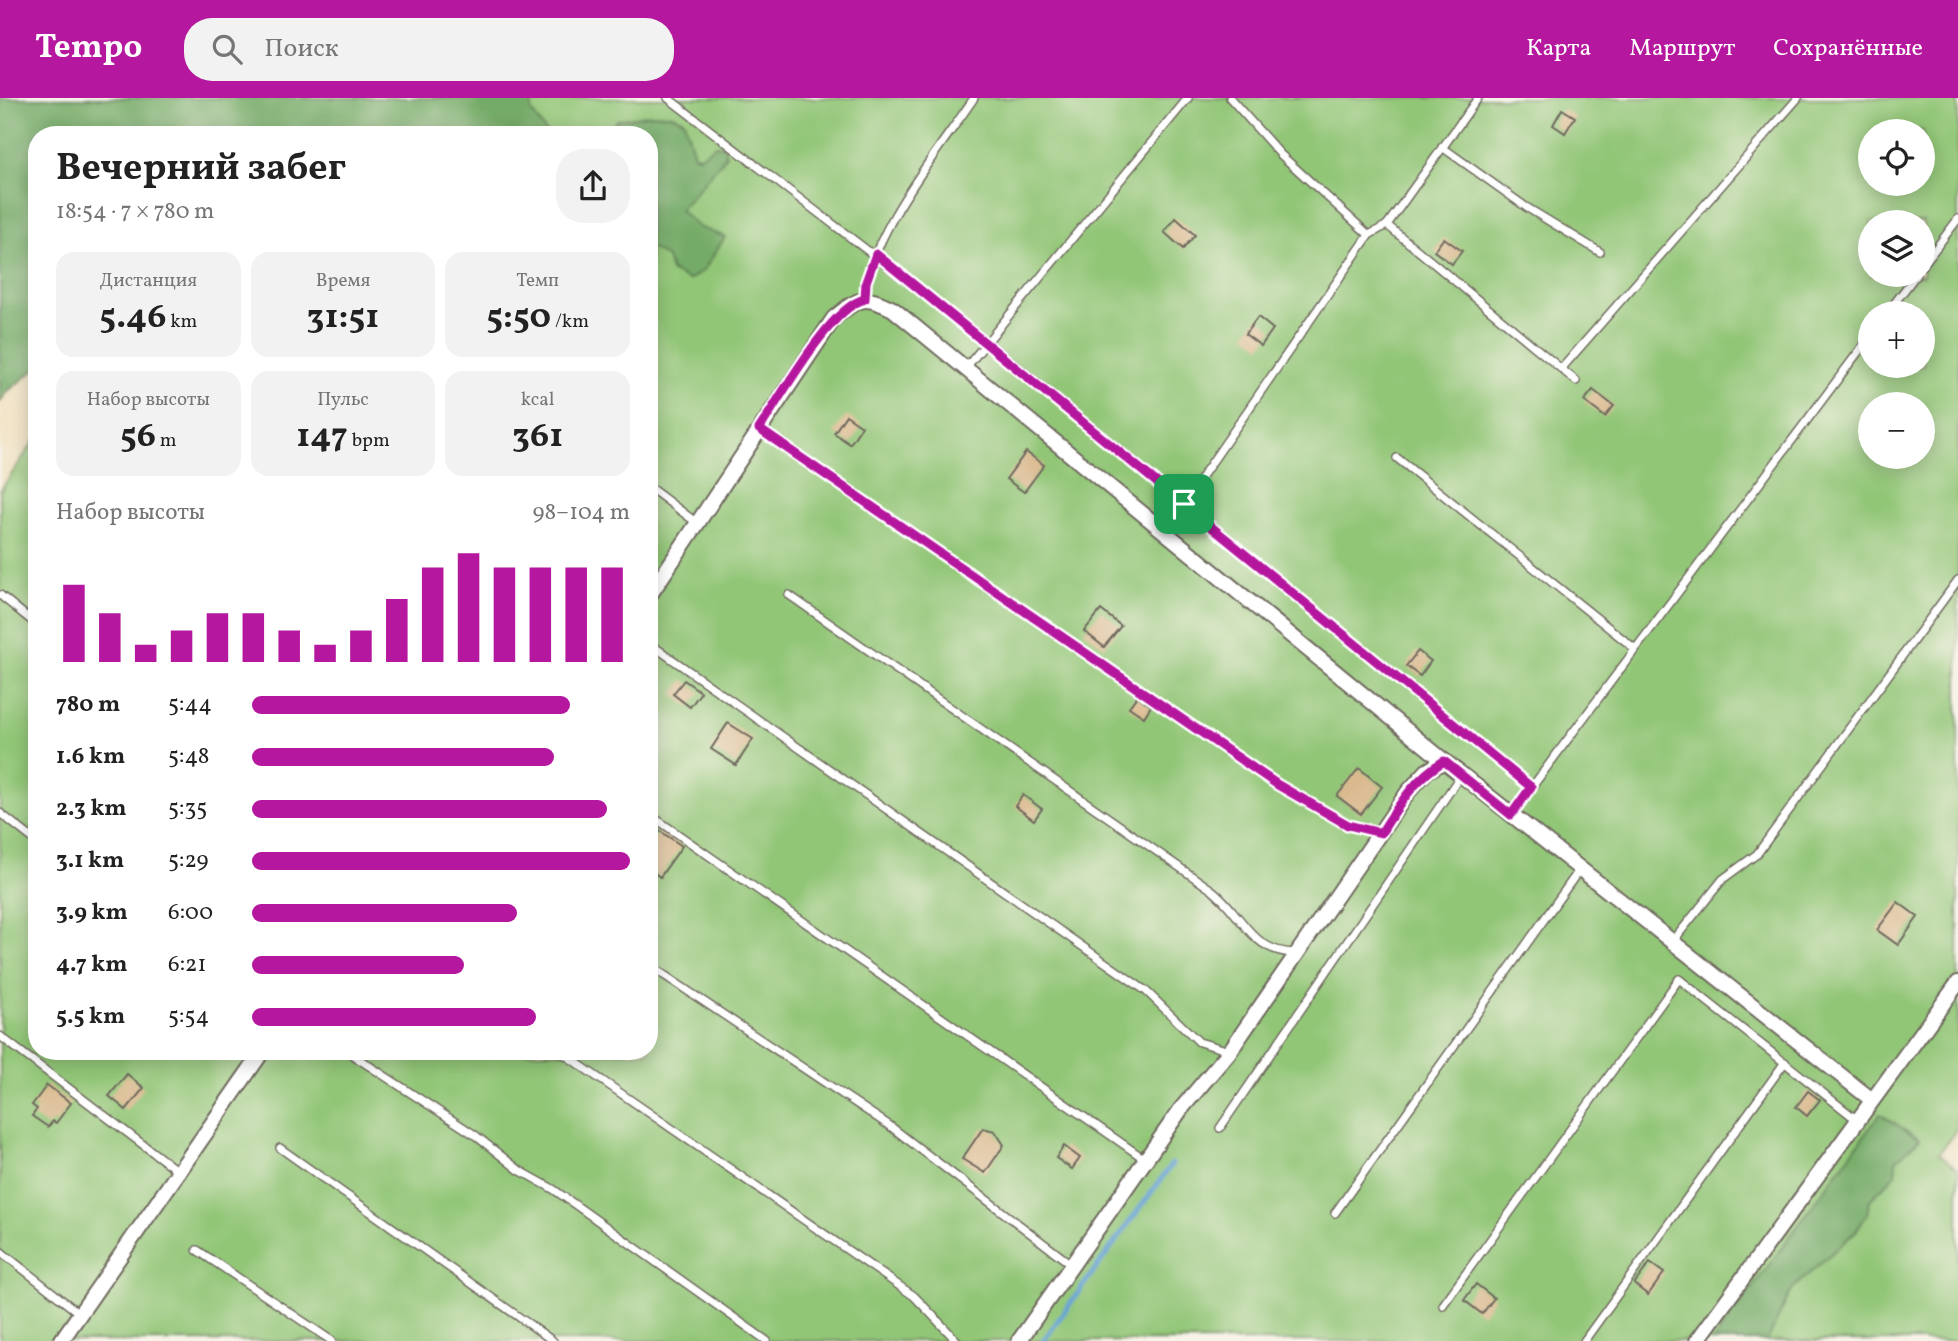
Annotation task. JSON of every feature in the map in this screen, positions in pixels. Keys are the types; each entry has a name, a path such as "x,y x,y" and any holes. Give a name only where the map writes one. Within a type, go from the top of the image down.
{"street":[{"path":"658,582 834,318 855,301 865,299 893,309 964,370 1163,533 1256,605 1461,775 1872,1100"},
{"path":"1019,1341 1181,1109 1230,1051 1408,792 1427,771 1444,761"},
{"path":"1697,1341 1958,983"},
{"path":"61,1341 257,1060"}],"lane":[{"path":"668,98 876,254 987,342 1531,787"},
{"path":"865,299 866,282 891,223 974,98"},
{"path":"964,370 1188,98"},
{"path":"1230,98 1280,154 1369,236"},
{"path":"1163,533 1369,236 1387,225 1478,98"},
{"path":"1562,368 1798,98"},
{"path":"1442,147 1526,207 1600,252"},
{"path":"1935,249 1958,219"},
{"path":"1387,225 1576,381"},
{"path":"1896,301 1907,287"},
{"path":"1511,815 1858,352"},
{"path":"759,429 1278,785 1348,825 1381,833"},
{"path":"1397,458 1634,648"},
{"path":"658,494 697,523"},
{"path":"1673,941 1723,879 1757,854 1958,580"},
{"path":"0,595 28,618"},
{"path":"789,595 1212,890 1234,910 1253,937 1268,949 1281,953 1298,953"},
{"path":"658,649 1146,991 1199,1042 1230,1051"},
{"path":"1220,1128 1461,775"},
{"path":"0,813 28,835"},
{"path":"658,820 1147,1161"},
{"path":"1335,1213 1581,869"},
{"path":"658,971 890,1126 1073,1265"},
{"path":"1443,1305 1679,979 1857,1120"},
{"path":"0,1036 28,1057"},
{"path":"32,1060 180,1172"},
{"path":"360,1060 475,1135 519,1170 553,1189 767,1341"},
{"path":"573,1060 915,1296 957,1341"},
{"path":"1584,1341 1785,1062"},
{"path":"280,1148 553,1341"},
{"path":"197,1250 332,1341"},
{"path":"0,1251 79,1314"}],"green space":[{"path":"0,98 532,98 531,111 542,126 28,126 28,375 8,391 0,402"},
{"path":"265,98 1958,98 1958,1127 1939,1154 1958,1169 1958,1341 0,1341 0,491 28,450 28,1060 658,1060 658,126 246,126"},
{"path":"652,114 673,115 684,120 694,155 700,156 716,145 724,146 726,156 680,210 698,227 725,237 704,270 689,280 671,271 667,258 658,252 658,126 612,126 617,120"},
{"path":"1880,1114 1920,1139 1896,1160 1895,1175 1869,1201 1867,1215 1856,1231 1792,1289 1767,1341 1713,1341"}],"building":[{"path":"1562,109 1575,117 1565,133 1553,125"},
{"path":"1176,218 1195,235 1183,249 1164,232"},
{"path":"1444,238 1462,251 1452,264 1434,251"},
{"path":"1258,317 1273,329 1261,346 1245,334"},
{"path":"1593,390 1614,406 1605,417 1584,401"},
{"path":"846,415 862,426 850,444 834,433"},
{"path":"1026,452 1044,465 1024,492 1006,479"},
{"path":"1101,610 1121,626 1104,647 1084,631"},
{"path":"1418,651 1431,661 1420,676 1406,666"},
{"path":"684,680 701,692 690,707 673,694"},
{"path":"1137,696 1151,706 1144,717 1129,707"},
{"path":"728,723 753,739 736,765 711,749"},
{"path":"1359,768 1382,787 1361,814 1337,796"},
{"path":"1023,795 1042,809 1034,820 1015,806"},
{"path":"660,831 682,846 660,877 658,876"},
{"path":"1898,902 1918,917 1898,945 1877,930"},
{"path":"127,1074 144,1088 126,1110 109,1096"},
{"path":"47,1085 71,1103 56,1123 53,1121 48,1127 32,1116 37,1109 32,1105"},
{"path":"1808,1091 1820,1100 1807,1116 1796,1107"},
{"path":"983,1128 995,1131 1004,1145 985,1173 962,1159"},
{"path":"1064,1146 1080,1158 1072,1169 1056,1158"},
{"path":"1650,1263 1664,1273 1648,1295 1634,1284"},
{"path":"1476,1284 1494,1298 1482,1314 1464,1300"}],"waterway":[{"path":"1043,1341 1172,1164"}],"route":[{"path":"876,254 1184,504 1531,787 1511,815 1444,761 1427,771 1408,792 1381,833 1348,825 1278,785 759,429 834,318 855,301 865,299 866,282 876,254"}]}
